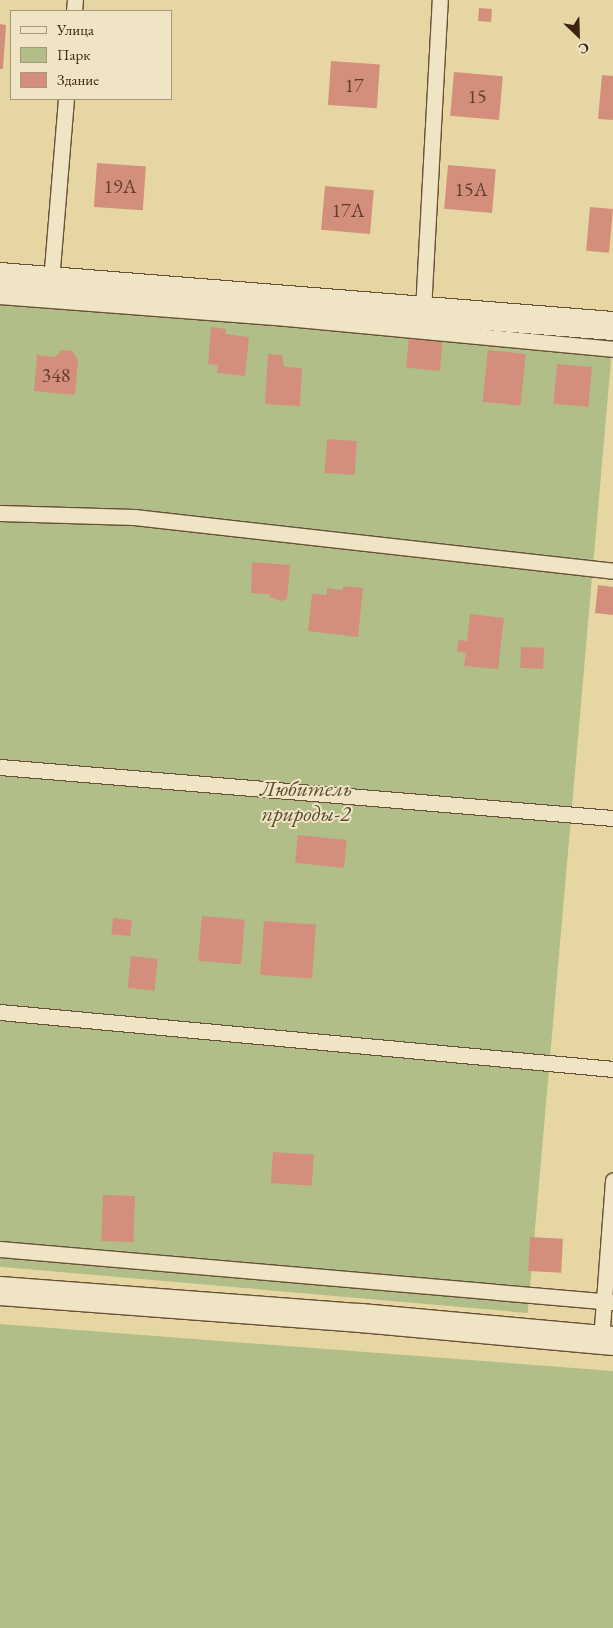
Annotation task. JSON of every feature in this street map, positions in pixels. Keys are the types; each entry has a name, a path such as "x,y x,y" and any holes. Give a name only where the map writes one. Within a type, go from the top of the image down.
{"street":[{"path":"0,277 613,326"},
{"path":"0,1291 361,1318 607,1341"}],"lane":[{"path":"423,310 440,0"},
{"path":"51,281 66,100"},
{"path":"0,296 276,317 613,349"},
{"path":"0,512 134,517 613,571"},
{"path":"0,767 613,818"},
{"path":"0,1012 613,1069"},
{"path":"607,1341 613,1180"},
{"path":"0,1249 608,1301"}],"green space":[{"name":"Любитель природы-2","path":"0,288 613,342 528,1313 0,1267"},
{"path":"0,1324 613,1371 613,1628 0,1628"}],"building":[{"path":"479,8 492,9 491,22 478,21"},
{"path":"0,24 6,25 3,69 0,69"},
{"path":"331,61 380,64 377,108 328,105"},
{"path":"454,72 503,76 499,120 450,116"},
{"path":"602,75 613,76 613,120 598,119"},
{"path":"97,163 146,166 143,210 94,207"},
{"path":"448,165 496,169 492,213 444,209"},
{"path":"325,186 374,190 370,234 321,230"},
{"path":"590,207 613,209 609,253 586,251"},
{"path":"211,327 226,329 225,334 249,337 245,376 217,373 218,365 208,364"},
{"path":"409,335 443,338 440,371 406,368"},
{"path":"62,350 72,351 78,360 75,395 34,391 37,355 55,357"},
{"path":"488,350 526,354 520,406 483,402"},
{"path":"268,354 282,355 284,367 302,368 300,406 265,404"},
{"path":"557,364 592,367 588,407 554,404"},
{"path":"327,439 357,441 355,475 325,473"},
{"path":"252,562 290,565 287,599 281,601 270,597 270,594 251,593"},
{"path":"598,585 613,587 613,615 595,613"},
{"path":"343,586 363,588 358,637 308,631 312,594 327,595 327,588 343,590"},
{"path":"470,614 504,618 498,669 464,666 466,653 457,651 459,640 467,641"},
{"path":"521,647 544,648 543,669 520,668"},
{"path":"298,835 347,840 344,868 295,863"},
{"path":"202,916 245,920 241,965 198,961"},
{"path":"113,918 132,920 130,936 111,934"},
{"path":"264,921 316,925 312,978 260,975"},
{"path":"131,956 158,959 155,991 128,988"},
{"path":"273,1152 314,1155 312,1186 271,1183"},
{"path":"103,1195 135,1196 133,1242 101,1241"},
{"path":"530,1237 563,1239 561,1273 528,1271"}]}
